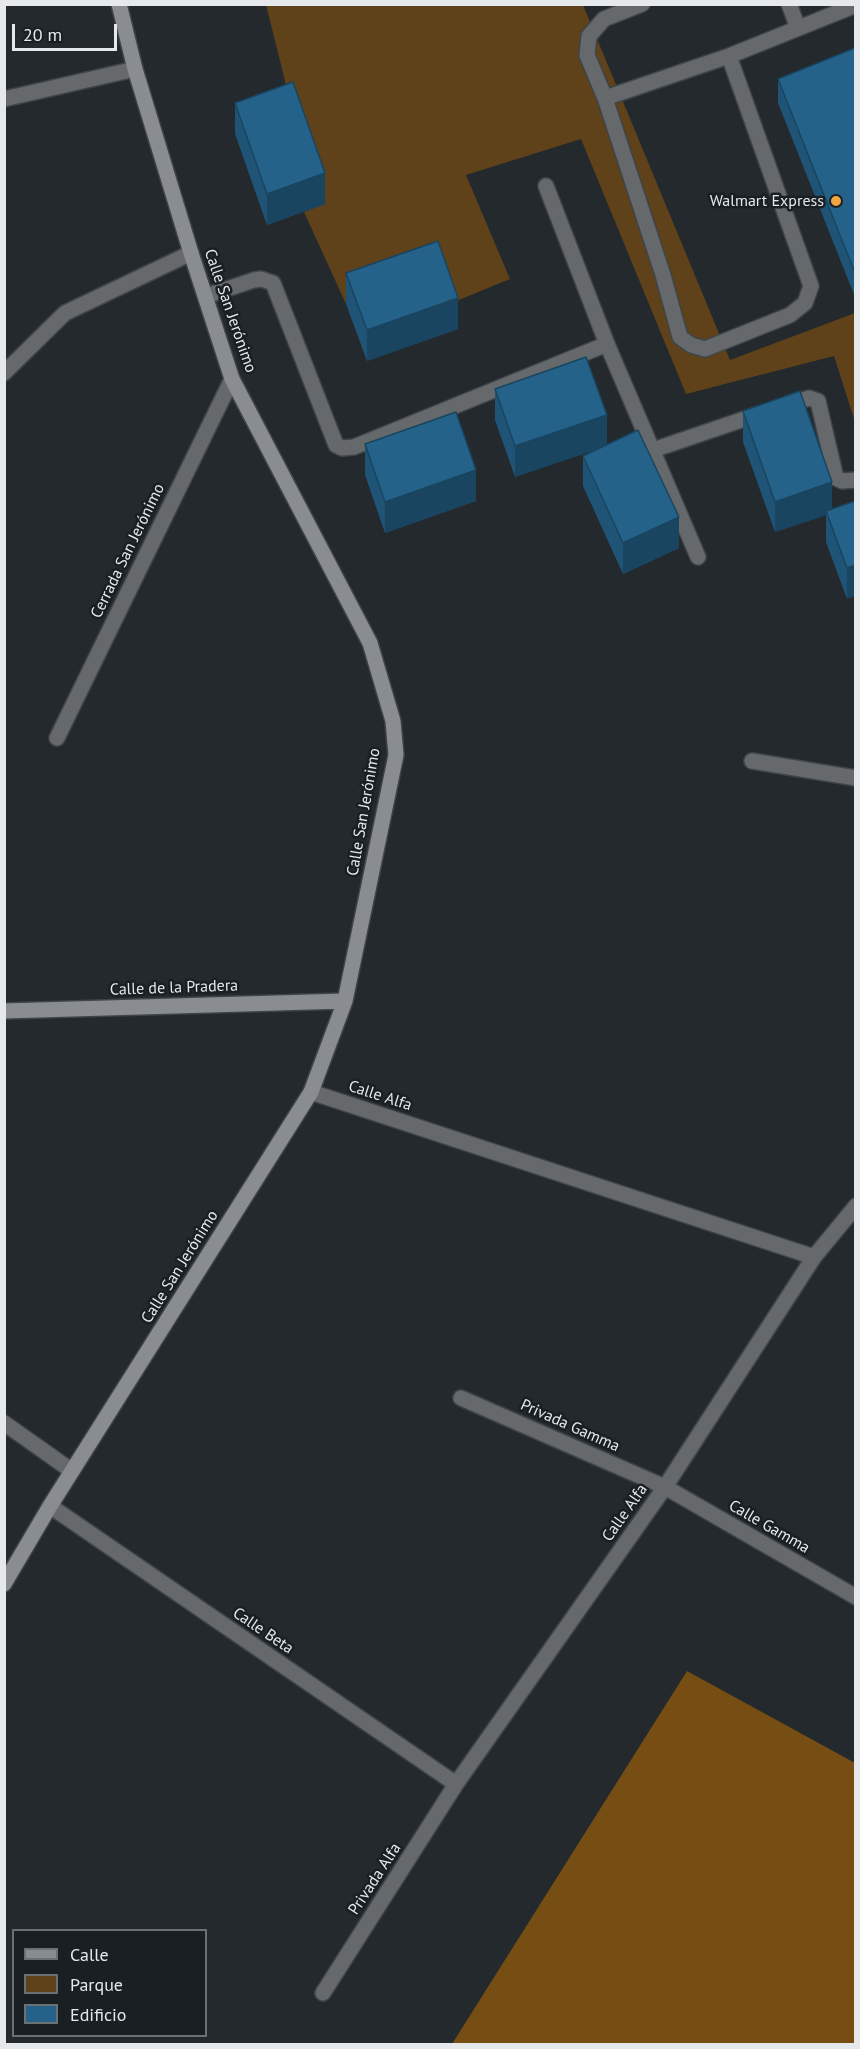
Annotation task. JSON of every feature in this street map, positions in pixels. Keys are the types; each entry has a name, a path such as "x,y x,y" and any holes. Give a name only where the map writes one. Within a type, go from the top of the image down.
{"street":[{"name":"Calle San Jerónimo","path":"4,1584 50,1506 311,1092 345,1001 396,755 393,721 370,643 232,379 135,69 119,4"},
{"path":"642,4 604,19 589,36 587,55 605,98 663,275 680,337 691,345 705,348 790,315 805,303 811,286 729,56"},
{"path":"789,4 798,28"},
{"path":"605,98 729,56 855,5"},
{"path":"4,99 135,69"},
{"path":"546,186 607,344 698,557"},
{"path":"4,373 65,313 191,253"},
{"path":"207,297 254,280 261,279 273,283 336,445 342,448 354,447 607,344"},
{"name":"Cerrada San Jerónimo","path":"57,738 232,379"},
{"path":"653,450 809,398 818,401 836,478 842,481 855,480"},
{"path":"752,761 855,778"},
{"name":"Calle de la Pradera","path":"4,1011 345,1001"},
{"name":"Calle Alfa","path":"311,1092 814,1257"},
{"name":"Calle Alfa","path":"456,1784 665,1487 814,1257 855,1206"},
{"name":"Privada Gamma","path":"461,1398 665,1487"},
{"path":"4,1423 72,1472"},
{"name":"Calle Gamma","path":"665,1487 855,1597"},
{"name":"Calle Beta","path":"50,1506 456,1784"},
{"name":"Privada Alfa","path":"323,1993 456,1784"}],"green space":[{"path":"266,5 583,5 730,360 855,313 855,422 834,356 686,394 581,139 466,175 510,279 449,304 437,272 346,304 304,212 325,204 293,113"}],"shaded area":[{"path":"687,1671 855,1763 855,2044 452,2044"}],"building":[{"name":"Walmart Express","path":"855,48 855,273 778,79"},
{"path":"293,82 325,173 267,194 235,103"},
{"path":"438,241 458,298 367,330 346,273"},
{"path":"586,357 607,415 515,446 495,389"},
{"path":"800,391 832,482 775,502 743,411"},
{"path":"456,412 476,470 385,502 365,444"},
{"path":"638,430 679,517 623,543 583,456"},
{"path":"855,501 855,565 847,568 826,511"}],"place":[{"name":"Walmart Express","path":"836,201"}]}
